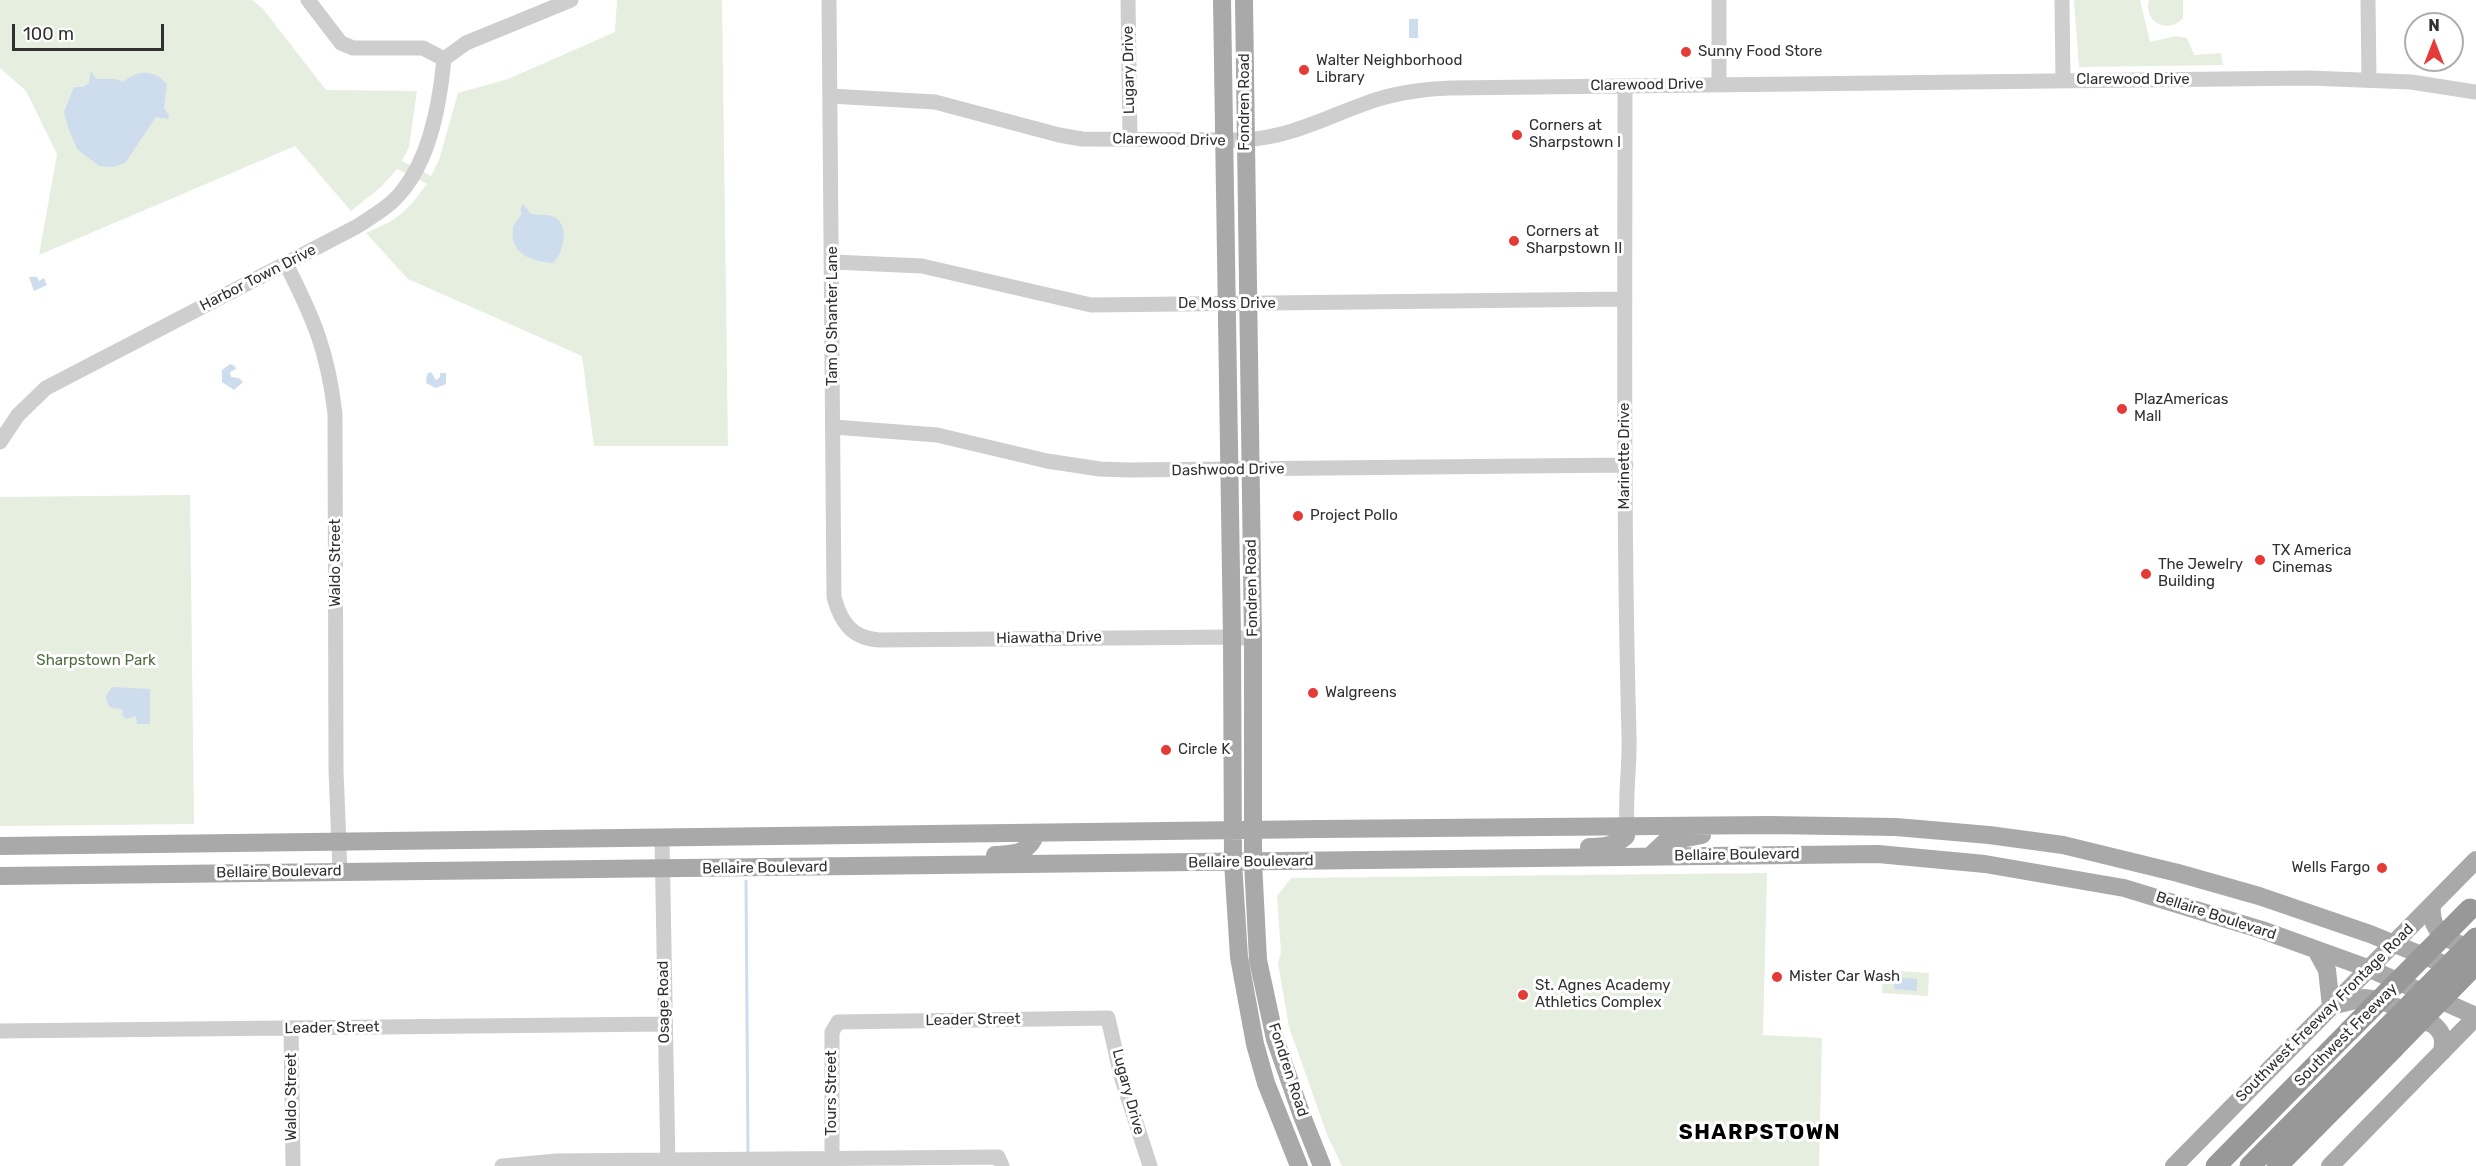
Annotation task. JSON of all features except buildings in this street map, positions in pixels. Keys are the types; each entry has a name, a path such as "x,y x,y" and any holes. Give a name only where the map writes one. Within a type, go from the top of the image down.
{"highway":[{"name":"Southwest Freeway","path":"2216,1166 2473,906"},
{"path":"2277,1166 2476,938"},
{"path":"2250,1166 2476,964"}],"main road":[{"name":"Fondren Road","path":"1222,0 1230,470 1233,862 1239,957 1255,1044 1266,1083 1299,1166"},
{"name":"Fondren Road","path":"1244,0 1244,140 1253,639 1253,862 1258,960 1275,1039 1322,1166"},
{"name":"Bellaire Boulevard","path":"0,846 1722,825 1896,827 1989,835 2063,845 2178,873 2259,896 2394,944 2476,978"},
{"path":"1650,856 1665,842 1705,835 1714,832 1722,825"},
{"path":"1525,858 1551,849 1606,846 1626,836 1627,826"},
{"path":"941,866 966,856 1016,854 1032,843 1036,833"},
{"path":"832,836 833,867"},
{"name":"Bellaire Boulevard","path":"0,876 1878,854 1985,864 2124,888 2262,930 2370,969 2476,1016"},
{"name":"Southwest Freeway Frontage Road","path":"2174,1166 2476,860"},
{"path":"2432,906 2430,920 2438,933 2476,952"},
{"path":"2316,950 2327,970 2331,1006 2364,999 2380,1000 2434,1025 2441,1031 2444,1038 2442,1052"},
{"path":"2330,1166 2476,1016"},
{"path":"1255,1044 1275,1039"}],"street":[{"path":"308,0 341,43 353,48 429,50 444,59 466,43 571,0"},
{"name":"Tam O Shanter Lane","path":"829,0 833,262 834,597 838,611 848,628"},
{"name":"Lugary Drive","path":"1128,0 1130,139"},
{"path":"1719,0 1719,84"},
{"path":"2062,0 2063,81"},
{"path":"2368,0 2368,80"},
{"name":"Harbor Town Drive","path":"0,442 18,415 46,388 286,264 379,213 403,190 421,160 442,84 444,59"},
{"name":"Clarewood Drive","path":"830,96 934,102 1082,139 1244,140 1268,139 1296,132 1364,104 1411,92 1451,88 2368,80 2411,82 2476,92"},
{"name":"Marinette Drive","path":"1625,86 1629,757 1625,799 1627,826"},
{"name":"De Moss Drive","path":"833,262 922,266 1091,305 1625,299"},
{"name":"Waldo Street","path":"286,264 318,332 326,358 334,414 336,770 340,872"},
{"name":"Dashwood Drive","path":"834,428 937,435 1047,461 1100,469 1250,470 1626,465"},
{"name":"Hiawatha Drive","path":"848,628 858,635 879,640 1232,637 1253,639"},
{"name":"Osage Road","path":"662,838 668,1163"},
{"name":"Lugary Drive","path":"1108,1018 1122,1076 1150,1166"},
{"name":"Leader Street","path":"838,1022 1108,1018"},
{"name":"Tours Street","path":"832,1163 832,1032 838,1022"},
{"name":"Leader Street","path":"0,1031 664,1024"},
{"name":"Waldo Street","path":"291,1028 293,1166"},
{"path":"502,1166 557,1161 1000,1162"}],"green space":[{"path":"0,0 252,0 263,9 326,90 417,91 409,147 402,161 431,176 439,160 458,93 508,79 615,32 617,0 722,0 728,446 594,446 582,356 408,279 366,233 401,214 427,184 397,169 382,186 351,211 295,146 39,255 57,154 26,91 0,68"},
{"path":"2074,0 2140,0 2150,42 2176,36 2187,38 2194,55 2221,53 2223,65 2079,67"},
{"path":"2149,0 2183,0 2183,18 2171,25 2158,24 2150,14"},
{"name":"Sharpstown Park","path":"190,495 194,824 0,826 0,497"},
{"name":"St. Agnes Academy Athletics Complex","path":"1767,873 1763,1035 1822,1038 1819,1166 1342,1166 1328,1137 1289,1027 1278,963 1281,952 1277,896 1291,878"},
{"path":"1883,970 1929,973 1928,996 1882,993"}],"water":[{"path":"1409,19 1418,19 1418,38 1409,38"},
{"path":"91,71 96,79 116,79 123,82 140,73 146,73 162,79 167,84 164,108 169,116 168,119 156,117 125,163 113,167 99,166 77,149 64,112 74,87 83,87 89,83"},
{"path":"523,204 531,214 550,216 560,222 564,240 560,253 553,263 530,258 516,247 513,227 522,213 520,209"},
{"path":"29,277 37,277 39,281 44,278 47,285 34,291"},
{"path":"230,364 236,369 230,372 231,377 239,378 243,382 234,390 222,382 222,370"},
{"path":"431,372 436,380 440,377 440,373 446,373 446,384 436,388 426,383 427,374"},
{"path":"112,687 150,689 150,724 137,724 136,716 126,719 122,709 108,705 106,696"},
{"path":"1894,977 1917,979 1917,991 1894,989"}],"waterway":[{"path":"746,881 748,1156"}],"place":[{"name":"Sunny Food Store","path":"1686,52"},
{"name":"Walter Neighborhood Library","path":"1304,70"},
{"name":"Corners at Sharpstown I","path":"1517,135"},
{"name":"Corners at Sharpstown II","path":"1514,241"},
{"name":"PlazAmericas Mall","path":"2122,409"},
{"name":"Project Pollo","path":"1298,516"},
{"name":"TX America Cinemas","path":"2260,560"},
{"name":"The Jewelry Building","path":"2146,574"},
{"name":"Walgreens","path":"1313,693"},
{"name":"Circle K","path":"1166,750"},
{"name":"Wells Fargo","path":"2382,868"},
{"name":"Mister Car Wash","path":"1777,977"},
{"name":"St. Agnes Academy Athletics Complex","path":"1523,995"}],"district":[{"name":"SHARPSTOWN","path":"1760,1133"}]}
